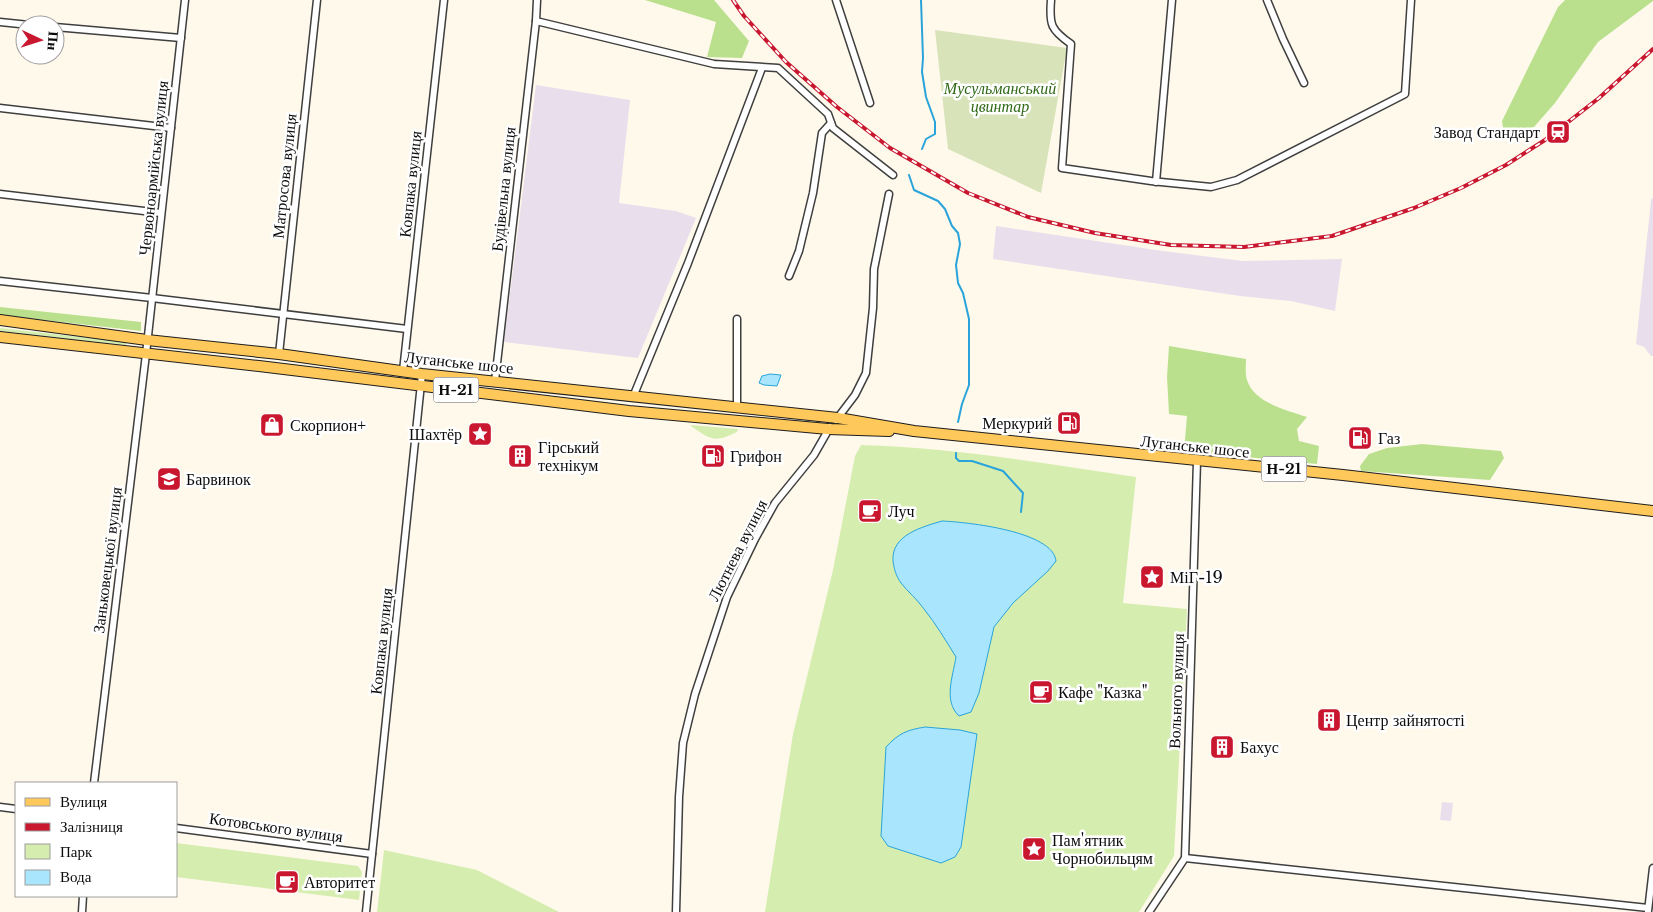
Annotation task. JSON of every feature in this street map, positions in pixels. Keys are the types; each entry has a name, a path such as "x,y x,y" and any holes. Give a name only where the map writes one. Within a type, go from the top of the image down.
{"main road":[{"name":"Луганське шосе","path":"0,320 147,340 279,354 422,374 838,418 914,432 1353,476 1653,511"},
{"name":"Луганське шосе","path":"0,337 629,411 864,432 914,432"}],"street":[{"name":"Червоноармійська вулиця","path":"147,340 185,0"},
{"name":"Матросова вулиця","path":"279,354 317,0"},
{"name":"Ковпака вулиця","path":"402,371 444,0"},
{"name":"Будівельна вулиця","path":"495,381 537,0"},
{"path":"836,0 870,104"},
{"path":"1051,0 1050,16 1056,34 1071,44 1062,168 1156,182 1210,187 1237,180 1405,94 1411,0"},
{"path":"1156,182 1172,0"},
{"path":"1267,0 1304,83"},
{"path":"536,21 714,64 778,68 828,114 833,128 893,175"},
{"path":"0,22 15,24"},
{"path":"65,28 181,38"},
{"path":"632,397 688,263 762,68"},
{"path":"0,108 171,128"},
{"path":"789,276 799,251 813,193 822,133 831,124"},
{"path":"0,194 161,213"},
{"name":"Лютнева вулиця","path":"676,912 678,797 683,743 695,694 727,597 755,539 775,504 814,455 828,429 855,394 866,373 873,308 874,269 888,194"},
{"path":"0,281 407,329"},
{"path":"737,319 737,408"},
{"name":"Заньковецької вулиця","path":"94,782 147,340"},
{"name":"Ковпака вулиця","path":"366,912 422,374"},
{"name":"Вольного вулиця","path":"1184,858 1197,461"},
{"path":"0,807 15,809"},
{"name":"Котовського вулиця","path":"178,828 372,854"},
{"path":"1149,912 1184,858 1648,910 1653,868"},
{"path":"82,912 83,897"}],"shaded area":[{"path":"536,85 630,100 619,203 676,211 696,218 638,358 504,342"},
{"path":"1653,197 1653,356 1651,356 1644,347 1636,344 1651,200"},
{"path":"996,226 1243,261 1342,259 1335,311 1291,301 1240,296 993,259"},
{"path":"1442,802 1453,803 1451,821 1440,820"}],"green space":[{"path":"645,0 714,0 749,41 742,58 707,57 716,22"},
{"path":"1565,0 1653,1 1598,42 1555,103 1534,127 1504,133 1502,121 1558,7"},
{"name":"Мусульманський цвинтар","path":"935,30 1067,48 1041,193 948,149"},
{"path":"0,307 141,322 141,331 0,315"},
{"path":"0,328 125,342 127,344 0,331"},
{"path":"1169,346 1246,359 1247,380 1257,394 1272,404 1307,417 1297,429 1299,441 1319,446 1317,464 1184,451 1187,416 1169,414 1167,377"},
{"path":"691,425 738,429 737,432 718,439 709,437"},
{"path":"1422,444 1501,451 1504,458 1490,480 1361,471 1360,466 1369,454 1387,448"},
{"path":"861,445 895,446 964,453 1136,477 1123,603 1187,609 1174,856 1139,912 765,912 793,734 833,570 855,456"},
{"path":"178,843 358,866 362,872 359,900 178,877"},
{"path":"384,850 477,870 559,912 377,912"}],"water":[{"path":"770,374 781,375 777,386 759,383 762,376"},
{"path":"942,521 988,526 1025,535 1040,542 1051,551 1056,561 1048,571 1013,603 994,627 979,693 971,712 959,716 954,710 950,696 956,657 928,615 899,580 893,561 894,552 902,538 917,529"},
{"path":"925,727 960,730 977,734 961,847 955,857 941,863 888,846 881,836 886,747 895,738 904,733"}],"waterway":[{"path":"921,0 922,72 926,97 935,122 935,134 926,139 922,149"},
{"path":"909,175 914,190 938,201 945,209 952,226 958,233 960,244 956,265 958,283 963,293 969,319 969,385 958,422"},
{"path":"956,453 956,458 959,461 972,461 1003,471 1023,493 1021,512"}],"railway":[{"path":"733,0 744,16 786,62 837,107 890,148 968,193 1028,217 1095,233 1171,245 1244,247 1332,236 1414,208 1461,188 1506,165 1545,140 1599,98 1653,49"}],"place":[{"name":"Завод Стандарт","path":"1558,132"},
{"name":"Меркурий","path":"1069,423"},
{"name":"Скорпион+","path":"272,425"},
{"name":"Шахтёр","path":"480,434"},
{"name":"Газ","path":"1360,438"},
{"name":"Гірський технікум","path":"520,456"},
{"name":"Грифон","path":"713,456"},
{"name":"Барвинок","path":"169,479"},
{"name":"Луч","path":"870,511"},
{"name":"МіГ-19","path":"1152,577"},
{"name":"Кафе \"Казка\"","path":"1041,692"},
{"name":"Центр зайнятості","path":"1329,720"},
{"name":"Бахус","path":"1222,747"},
{"name":"Пам'ятник Чорнобильцям","path":"1034,849"},
{"name":"Авторитет","path":"287,882"}]}
